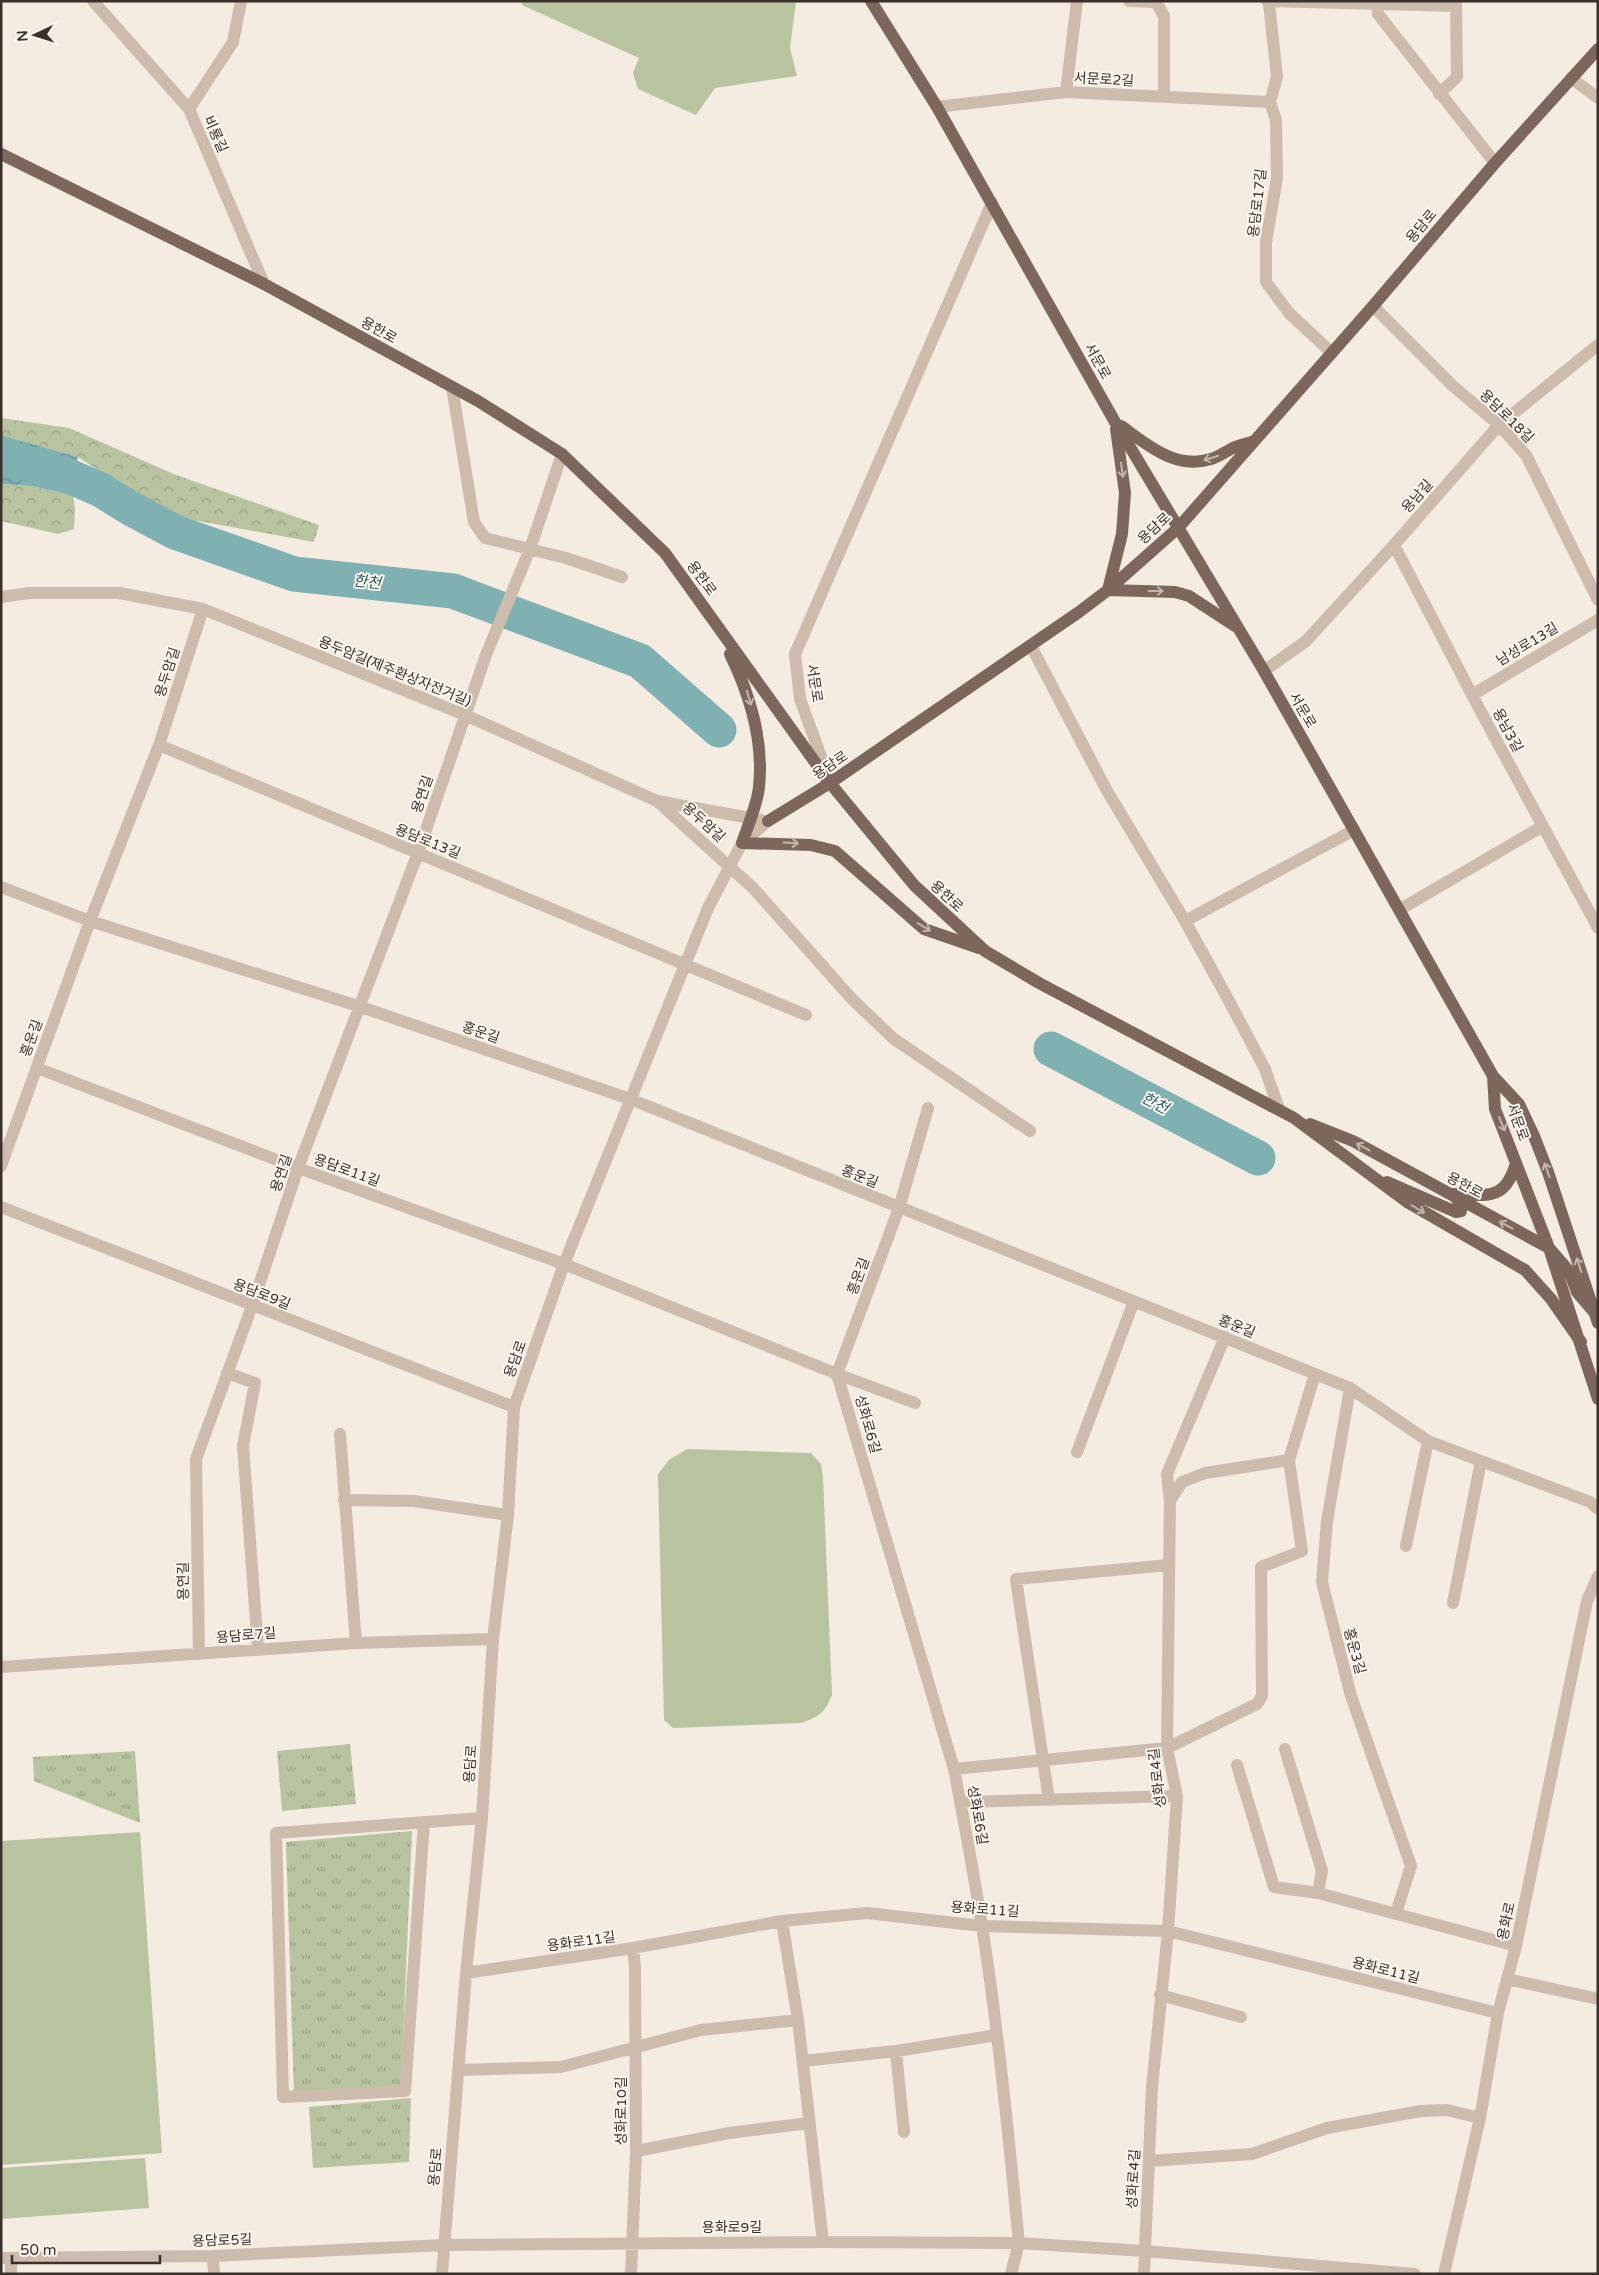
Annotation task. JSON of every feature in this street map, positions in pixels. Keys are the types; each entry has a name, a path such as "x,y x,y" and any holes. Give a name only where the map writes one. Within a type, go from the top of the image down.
{"main road":[{"name":"서문로","path":"871,1 938,107 1115,422 1264,671 1493,1076 1495,1109 1549,1248 1598,1399"},
{"name":"용담로","path":"768,821 830,783 1031,646 1108,590 1178,528 1373,306 1495,163 1598,49"},
{"name":"용한로","path":"1,154 264,284 452,387 562,454 665,553 830,783 914,885 984,950 1039,983 1294,1118 1353,1141 1549,1248 1569,1271 1577,1292 1596,1317"},
{"path":"1115,422 1162,455 1178,460 1200,462 1212,459 1231,449 1256,440"},
{"path":"1115,422 1125,493 1122,534 1108,590 1159,590 1189,596 1238,628"},
{"path":"715,622 745,685 755,722 760,760 759,789 742,843 811,845 835,851 924,929 984,950"},
{"path":"1493,1076 1519,1104 1534,1136 1548,1172 1596,1317"},
{"name":"용한로","path":"1294,1118 1407,1202 1525,1270 1551,1299 1581,1342"},
{"path":"1452,1195 1488,1195 1496,1193 1507,1185 1512,1178 1516,1163"},
{"path":"1371,1174 1456,1212 1461,1211 1461,1205 1452,1195"}],"street":[{"path":"92,1 189,109"},
{"name":"비룡길","path":"241,1 234,42 189,109 264,284"},
{"path":"1066,92 1077,1"},
{"path":"1129,1 1156,2 1164,16 1164,97"},
{"name":"용담로17길","path":"1332,353 1289,313 1266,282 1266,242 1277,178 1276,120 1270,102 1277,77 1269,2 1456,4"},
{"path":"1377,4 1378,14 1495,163"},
{"path":"1439,94 1457,77 1456,4"},
{"path":"1571,78 1598,98"},
{"name":"서문로2길","path":"938,107 1066,92 1270,102"},
{"name":"서문로","path":"830,783 800,699 795,654 992,203"},
{"name":"용담로18길","path":"1373,306 1453,386 1499,425 1526,455 1598,600"},
{"name":"용남길","path":"1264,671 1306,640 1394,545 1499,425 1598,345"},
{"path":"452,387 474,522 485,538 566,558 622,577"},
{"name":"용연길","path":"199,1654 196,1459 252,1306 298,1168 361,1007 418,853 464,715 486,655 530,549 562,454"},
{"name":"용남3길","path":"1394,545 1472,695 1598,928"},
{"name":"용두암길(제주환상자전거길)","path":"1,597 29,593 119,594 203,609 464,715 657,801 768,821"},
{"name":"용두암길","path":"159,745 203,609"},
{"name":"남성로13길","path":"1472,695 1598,620"},
{"path":"1031,646 1106,789 1185,921 1265,1069 1279,1110"},
{"name":"용담로13길","path":"159,745 686,963"},
{"name":"홍운길","path":"1,1166 90,921 159,745"},
{"name":"용두암길","path":"657,801 754,888 852,1000 894,1039 1030,1131"},
{"name":"용담로","path":"442,2274 466,1973 482,1818 492,1639 508,1515 514,1407 564,1264 708,908 742,843 768,821"},
{"path":"1399,910 1543,826"},
{"path":"1185,921 1354,830"},
{"name":"홍운길","path":"1,887 90,921 361,1007 630,1099 1350,1388 1428,1441 1590,1502 1598,1509"},
{"path":"686,963 806,1015"},
{"name":"용담로11길","path":"36,1068 298,1168 564,1264"},
{"name":"흥운길","path":"838,1374 899,1208 928,1108"},
{"name":"용담로9길","path":"1,1206 252,1306 514,1407"},
{"path":"564,1264 915,1403"},
{"path":"1077,1452 1134,1301"},
{"name":"성화로4길","path":"1144,2274 1160,1995 1168,1931 1177,1796 1167,1748 1170,1501 1167,1474 1225,1337"},
{"path":"227,1373 255,1384 243,1446 258,1649"},
{"name":"성화로6길","path":"838,1374 954,1769 961,1802 998,2035 1019,2243 1010,2274"},
{"path":"954,1769 1167,1748 1257,1704 1262,1696 1261,1567 1302,1551 1289,1460 1315,1374"},
{"name":"홍운3길","path":"1350,1388 1327,1521 1322,1582 1351,1696 1410,1866 1396,1913"},
{"path":"340,1434 356,1643"},
{"path":"1406,1546 1428,1441"},
{"path":"1170,1501 1182,1482 1205,1472 1289,1460"},
{"path":"1453,1603 1481,1462"},
{"path":"344,1500 414,1501 508,1515"},
{"path":"1049,1800 1016,1578 1169,1565"},
{"name":"용화로","path":"1444,2274 1480,2118 1498,2013 1516,1946 1587,1601 1598,1576"},
{"name":"용담로7길","path":"1,1667 356,1643 492,1639"},
{"path":"1285,1749 1322,1871 1318,1893"},
{"path":"1237,1765 1274,1887 1318,1893 1516,1946"},
{"path":"961,1802 1177,1796"},
{"path":"424,1822 405,2091 283,2097 276,1834 424,1822 482,1818"},
{"name":"용화로11길","path":"466,1973 633,1948 782,1921 867,1913 982,1926 1168,1931 1498,2013"},
{"path":"782,1921 798,2020 823,2242"},
{"name":"성화로10길","path":"630,2274 636,2151 636,2047 633,1948"},
{"path":"1507,1979 1598,2000"},
{"path":"1160,1995 1241,2017"},
{"path":"458,2070 561,2067 701,2030 798,2020"},
{"path":"803,2061 998,2035"},
{"path":"896,2050 904,2132"},
{"path":"1149,2161 1252,2154 1327,2128 1421,2111 1447,2110 1480,2118"},
{"path":"636,2151 729,2133 809,2122"},
{"name":"용화로9길","path":"444,2245 823,2242 1019,2243 1145,2251 1286,2268 1414,2274"},
{"name":"용담로5길","path":"6,2258 213,2256 444,2245"},
{"path":"213,2256 214,2274"},
{"path":"6,2258 12,2274"}],"green space":[{"path":"521,1 796,1 790,48 797,76 715,88 696,115 638,89 633,73 639,58 522,5"},
{"path":"1,418 69,428 176,475 319,525 314,542 166,515 78,457 1,435"},
{"path":"1,484 31,486 73,495 75,508 74,529 58,534 1,521"},
{"path":"687,1449 811,1453 821,1464 832,1695 821,1714 813,1718 801,1723 673,1728 664,1720 658,1474 669,1460"},
{"path":"350,1744 356,1804 282,1811 277,1751"},
{"path":"135,1751 140,1823 34,1781 33,1757"},
{"path":"412,1831 401,2086 294,2093 286,1842"},
{"path":"140,1832 162,2153 1,2165 1,1841"},
{"path":"411,2098 409,2162 313,2168 309,2107"},
{"path":"145,2158 149,2208 1,2219 1,2168"}],"water":[{"path":"1,435 78,457 71,477 73,495 31,486 1,484"}],"waterway":[{"name":"한천","path":"1,456 71,477 101,490 175,532 294,574 453,591 640,661 719,730"},
{"name":"한천","path":"1051,1049 1258,1158"}]}
